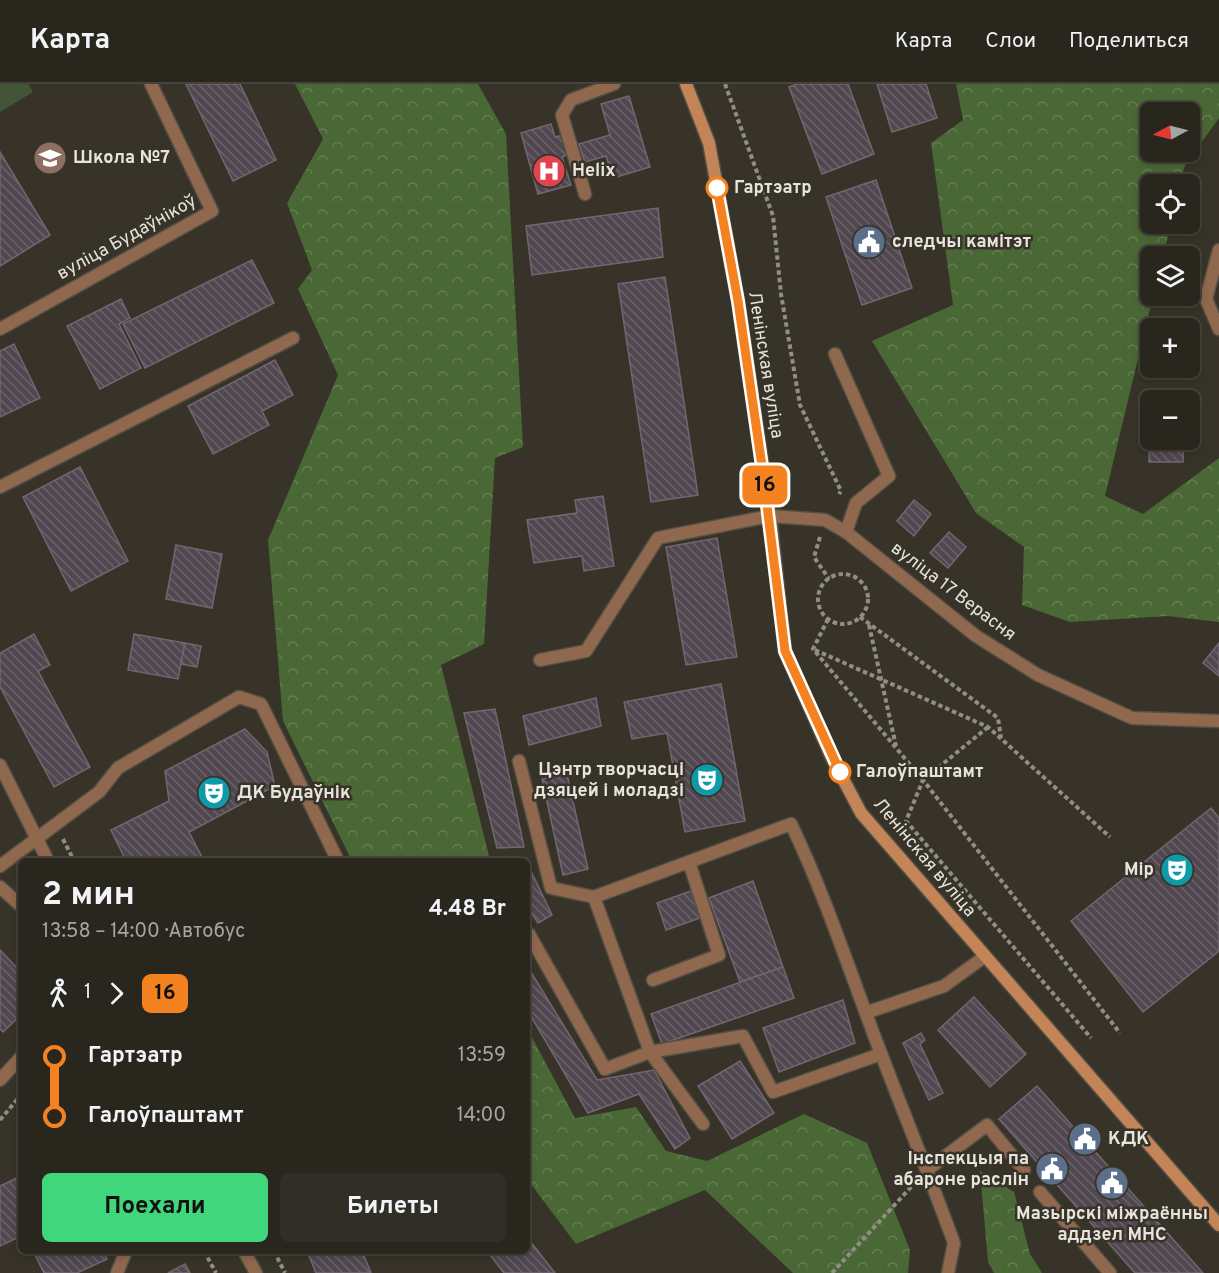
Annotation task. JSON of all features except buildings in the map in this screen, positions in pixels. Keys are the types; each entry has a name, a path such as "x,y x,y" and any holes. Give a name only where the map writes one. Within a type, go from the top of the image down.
{"main road":[{"name":"Ленінская вуліца","path":"686,84 709,143 738,301 770,516 785,651 832,758 861,813 1219,1225"}],"street":[{"name":"вуліца Будаўнікоў","path":"0,329 212,211 152,84"},
{"path":"585,194 562,115 570,100 614,84"},
{"path":"1219,250 1206,299 1219,329"},
{"path":"0,487 293,338"},
{"path":"835,354 889,476 856,503 846,532"},
{"name":"вуліца 17 Верасня","path":"540,660 586,651 658,538 770,516 825,520 846,532 976,636 1038,675 1132,718 1219,722"},
{"path":"0,866 37,836 99,792 118,768 238,697 261,704 337,858"},
{"path":"519,761 551,888 594,897 791,824 808,860 954,1243 948,1273"},
{"path":"0,765 47,858"},
{"path":"653,980 719,955 689,862"},
{"path":"0,887 18,903"},
{"path":"594,897 650,1052 703,1124"},
{"path":"530,936 605,1069 650,1052 743,1036 773,1092 881,1054"},
{"path":"867,1012 944,986 984,957"},
{"path":"0,1080 18,1060"},
{"path":"927,1170 987,1125 1024,1170"},
{"path":"1040,1192 1110,1273"},
{"path":"117,1273 125,1254"},
{"path":"246,1254 256,1273"}],"path":[{"path":"724,84 773,216 781,294 800,405 840,491 825,520 814,557 829,579"},
{"path":"843,574 851,575 864,586 868,602 860,617 844,624 828,619 819,606 818,598 819,591 829,579 843,574"},
{"path":"860,617 999,718 1001,739"},
{"path":"813,649 828,619"},
{"path":"869,624 896,748"},
{"path":"813,649 988,727 1110,837"},
{"path":"813,649 923,780 1120,1033"},
{"path":"988,727 923,780 906,822 1091,1038"},
{"path":"0,1120 18,1099"},
{"path":"832,1273 927,1170"},
{"path":"206,1254 216,1273"},
{"path":"276,1254 285,1273"}],"green space":[{"path":"0,84 28,84 33,92 0,112"},
{"path":"295,84 478,84 506,134 523,447 495,458 484,644 441,665 489,856 481,858 351,858 283,721 268,540 338,375 298,289 312,270 287,203 323,139"},
{"path":"956,84 1219,84 1219,118 1200,144 1200,102 1140,102 1140,162 1187,162 1183,174 1140,174 1140,234 1168,234 1166,246 1140,246 1140,306 1151,306 1148,318 1140,318 1140,350 1105,496 1143,514 1219,458 1219,622 1168,616 1070,622 1022,605 1024,547 976,513 872,341 953,305 931,143 963,120"},
{"path":"530,1034 575,1118 636,1107 666,1151 707,1161 804,1114 867,1143 910,1250 908,1273 793,1273 705,1190 576,1244 530,1183"},
{"path":"980,1171 1014,1192 1030,1254 1042,1273 994,1273 988,1262"}],"bus line":[{"name":"16","path":"717,188 738,301 770,516 785,651 840,772"}],"place":[{"name":"Школа №7","path":"50,158"},
{"name":"Helix","path":"549,171"},
{"name":"Гартэатр","path":"717,188"},
{"name":"следчы камітэт","path":"869,242"},
{"name":"Галоўпаштамт","path":"840,772"},
{"name":"Цэнтр творчасці дзяцей і моладзі","path":"707,780"},
{"name":"ДК Будаўнік","path":"214,793"},
{"name":"Мір","path":"1177,870"},
{"name":"КДК","path":"1085,1139"},
{"name":"Інспекцыя па абароне раслін","path":"1052,1169"},
{"name":"Мазырскі міжраённы аддзел МНС","path":"1112,1183"}]}
